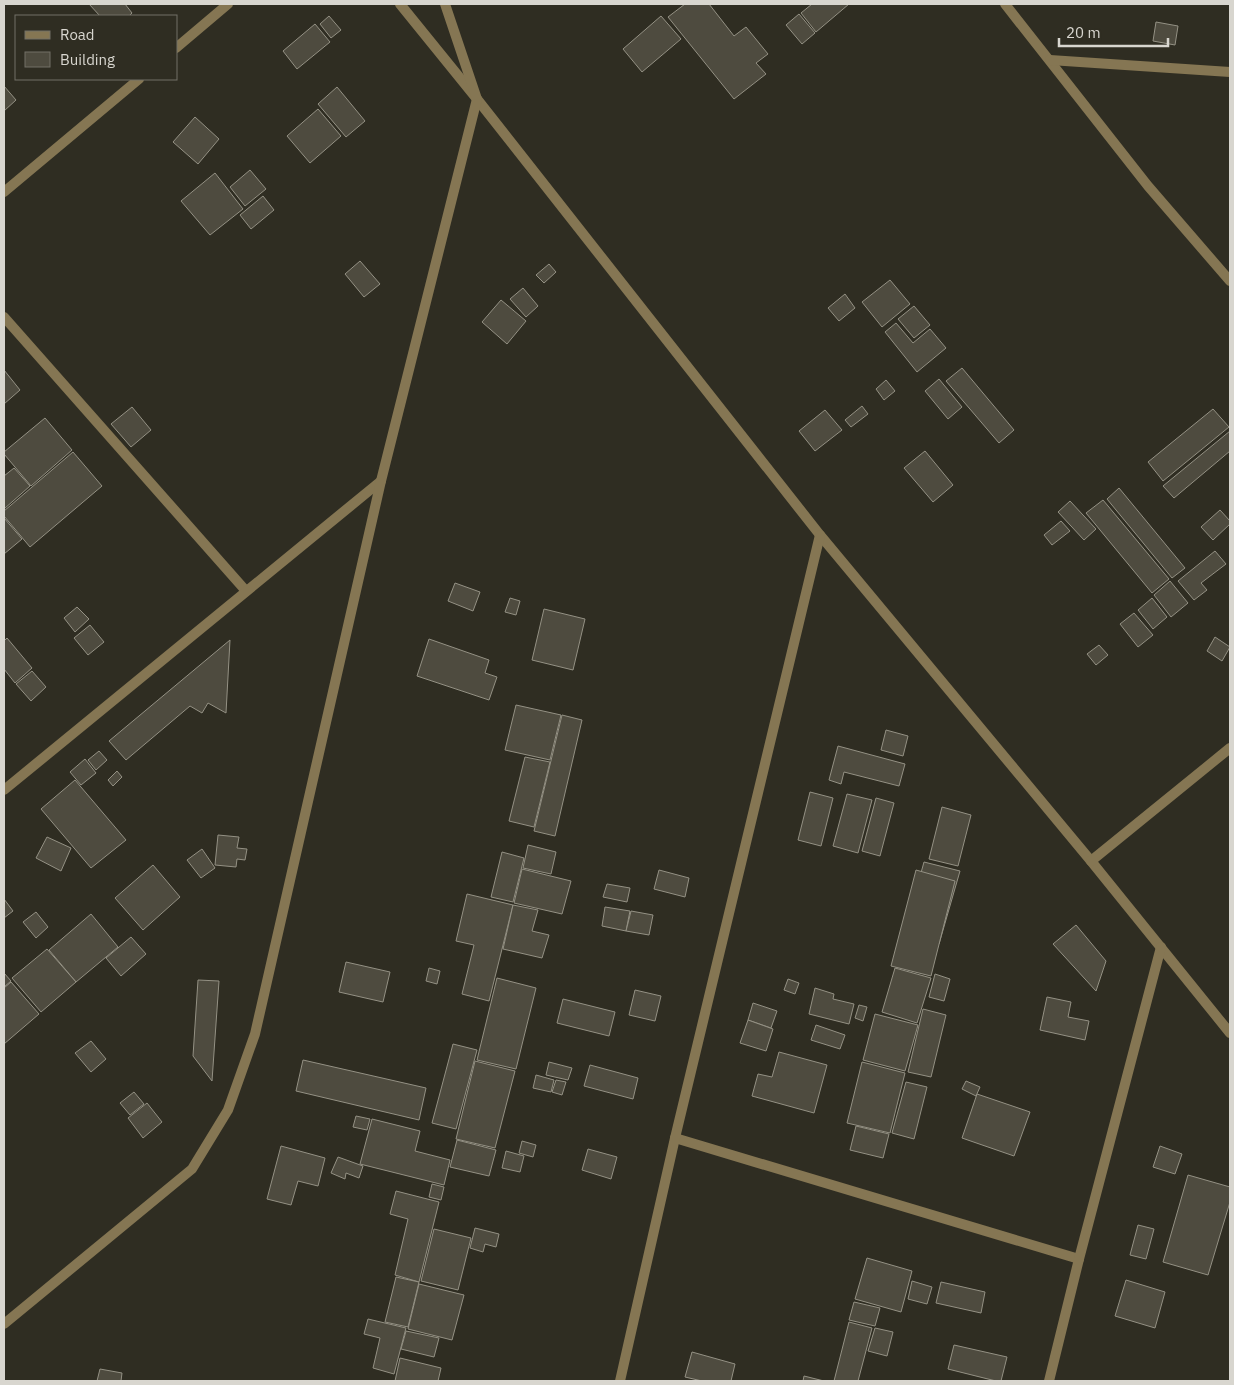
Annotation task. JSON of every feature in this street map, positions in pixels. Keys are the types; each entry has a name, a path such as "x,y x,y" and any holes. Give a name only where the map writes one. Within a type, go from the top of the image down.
{"street":[{"path":"178,46 228,4"},
{"path":"400,4 820,535 1091,861 1230,1033"},
{"path":"4,1324 192,1169 228,1110 255,1034 381,481 477,99 445,4"},
{"path":"1005,4 1148,186 1230,281"},
{"path":"1050,60 1230,72"},
{"path":"4,192 138,80"},
{"path":"4,316 246,592"},
{"path":"4,790 381,481"},
{"path":"620,1381 674,1138 820,535"},
{"path":"1091,861 1230,748"},
{"path":"1049,1381 1161,947"},
{"path":"674,1138 1079,1259"}],"building":[{"path":"89,4 125,4 132,13 130,15 99,15"},
{"path":"685,4 709,4 734,36 746,27 768,54 756,63 766,74 734,99 668,17"},
{"path":"812,4 849,4 816,32 801,13"},
{"path":"799,14 815,33 802,44 786,25"},
{"path":"329,16 341,30 331,38 320,24"},
{"path":"661,16 681,39 642,72 623,49"},
{"path":"1156,22 1178,26 1175,45 1153,41"},
{"path":"315,24 330,42 297,69 283,51"},
{"path":"4,86 16,100 4,111"},
{"path":"337,87 365,121 346,137 318,104"},
{"path":"318,109 341,136 310,163 287,136"},
{"path":"195,117 219,139 198,164 173,142"},
{"path":"250,170 266,189 245,206 230,187"},
{"path":"215,173 243,209 210,235 181,201"},
{"path":"263,196 274,210 251,229 240,215"},
{"path":"360,261 380,284 364,297 345,274"},
{"path":"549,264 556,272 544,283 536,275"},
{"path":"890,280 910,304 882,327 862,302"},
{"path":"523,288 538,306 526,317 510,299"},
{"path":"845,294 855,308 839,321 828,308"},
{"path":"501,300 526,321 507,344 482,322"},
{"path":"914,306 930,325 914,338 898,319"},
{"path":"896,323 913,343 930,329 946,348 917,372 885,332"},
{"path":"962,368 1014,430 999,443 946,381"},
{"path":"4,370 20,390 4,404"},
{"path":"939,379 962,407 948,419 925,391"},
{"path":"886,380 895,391 884,400 876,389"},
{"path":"862,406 868,414 851,427 845,420"},
{"path":"132,407 151,430 131,447 111,424"},
{"path":"1213,409 1229,427 1163,481 1148,462"},
{"path":"825,410 842,430 815,451 799,431"},
{"path":"45,418 72,450 31,486 4,452"},
{"path":"1230,431 1230,451 1174,498 1163,486"},
{"path":"925,451 953,485 933,502 904,468"},
{"path":"73,452 102,486 30,547 4,516 4,511"},
{"path":"14,468 30,486 4,509 4,476"},
{"path":"1119,488 1185,568 1172,578 1107,499"},
{"path":"1103,500 1169,579 1152,593 1086,513"},
{"path":"1070,501 1096,529 1084,540 1058,512"},
{"path":"1220,510 1230,521 1230,524 1213,540 1201,527"},
{"path":"4,518 22,539 4,554"},
{"path":"1061,521 1070,531 1052,545 1044,535"},
{"path":"1215,551 1226,564 1201,583 1207,590 1194,600 1178,581"},
{"path":"1170,581 1188,603 1171,617 1154,595"},
{"path":"455,583 480,592 473,611 448,601"},
{"path":"510,598 520,601 516,615 505,612"},
{"path":"1152,598 1167,617 1153,629 1138,610"},
{"path":"77,607 89,619 75,632 64,618"},
{"path":"544,609 585,619 573,670 532,660"},
{"path":"1134,613 1153,635 1138,647 1120,624"},
{"path":"90,625 104,642 88,655 74,638"},
{"path":"1215,637 1230,647 1222,661 1207,651"},
{"path":"7,638 32,668 15,683 4,669 4,641"},
{"path":"429,639 489,660 485,673 497,677 489,700 417,676"},
{"path":"230,640 226,713 208,703 202,713 190,706 126,760 109,741"},
{"path":"1099,645 1108,655 1096,665 1087,654"},
{"path":"32,671 46,687 31,701 16,684"},
{"path":"516,705 561,715 550,760 505,750"},
{"path":"562,715 582,720 555,836 534,831"},
{"path":"886,730 908,736 903,756 881,750"},
{"path":"838,746 905,764 899,786 844,772 841,784 829,780"},
{"path":"99,751 107,760 96,770 88,760"},
{"path":"525,757 550,762 534,827 509,821"},
{"path":"85,759 96,773 81,785 70,772"},
{"path":"117,771 122,777 113,786 108,780"},
{"path":"75,780 126,840 91,868 41,809"},
{"path":"810,792 833,798 821,846 798,840"},
{"path":"847,794 872,800 858,853 833,846"},
{"path":"876,798 894,803 880,856 862,851"},
{"path":"942,807 971,815 958,866 929,859"},
{"path":"218,835 239,837 237,848 247,849 245,860 237,859 236,867 215,865"},
{"path":"47,837 71,848 61,871 36,858"},
{"path":"528,845 556,852 551,874 523,868"},
{"path":"202,849 215,868 201,878 187,860"},
{"path":"502,852 524,858 513,902 491,897"},
{"path":"924,862 960,871 939,944 904,934"},
{"path":"153,865 180,897 143,930 115,898"},
{"path":"522,869 571,881 562,914 514,903"},
{"path":"659,870 689,878 685,897 654,889"},
{"path":"916,870 955,881 931,976 891,966"},
{"path":"607,884 630,888 627,902 603,897"},
{"path":"467,894 513,905 489,1001 462,994 474,945 456,941"},
{"path":"4,899 13,911 4,918"},
{"path":"513,905 538,910 532,931 549,935 542,958 503,949"},
{"path":"605,907 630,911 626,931 602,926"},
{"path":"631,911 653,915 649,935 626,931"},
{"path":"36,912 48,927 36,938 23,922"},
{"path":"91,914 118,947 76,982 49,950"},
{"path":"1076,925 1106,961 1096,991 1053,944"},
{"path":"131,937 146,954 121,976 106,958"},
{"path":"47,949 76,982 41,1012 12,978"},
{"path":"346,962 390,972 383,1002 339,992"},
{"path":"429,968 440,971 437,984 426,981"},
{"path":"895,968 931,978 917,1023 882,1012"},
{"path":"4,973 11,981 4,987"},
{"path":"935,974 950,979 944,1001 929,997"},
{"path":"497,978 536,988 516,1069 477,1060"},
{"path":"788,979 799,983 795,994 784,990"},
{"path":"198,980 219,981 212,1081 193,1056"},
{"path":"11,982 39,1014 4,1044 4,988"},
{"path":"815,988 834,994 833,999 854,1004 849,1024 809,1014"},
{"path":"635,990 661,996 655,1021 629,1015"},
{"path":"1047,997 1071,1002 1068,1017 1089,1021 1085,1040 1040,1030"},
{"path":"563,999 615,1012 609,1036 557,1023"},
{"path":"753,1003 777,1011 771,1028 748,1020"},
{"path":"859,1005 867,1007 863,1021 855,1018"},
{"path":"923,1009 946,1015 931,1077 908,1072"},
{"path":"875,1014 918,1025 905,1071 863,1060"},
{"path":"748,1020 773,1029 766,1051 740,1043"},
{"path":"816,1025 845,1035 840,1049 811,1040"},
{"path":"91,1041 106,1059 91,1072 75,1053"},
{"path":"453,1044 477,1050 456,1129 432,1123"},
{"path":"779,1052 827,1065 814,1113 752,1096 758,1074 772,1077"},
{"path":"303,1060 426,1088 419,1120 296,1091"},
{"path":"475,1061 515,1071 495,1148 456,1139"},
{"path":"549,1062 572,1068 568,1080 546,1075"},
{"path":"862,1062 905,1073 890,1133 847,1123"},
{"path":"590,1065 638,1078 633,1099 584,1086"},
{"path":"536,1075 554,1080 551,1092 533,1088"},
{"path":"556,1080 566,1082 562,1095 552,1092"},
{"path":"966,1081 980,1087 976,1096 962,1089"},
{"path":"906,1082 927,1087 914,1139 892,1133"},
{"path":"134,1092 144,1104 130,1115 120,1103"},
{"path":"977,1094 1030,1112 1014,1156 962,1138"},
{"path":"147,1103 162,1122 143,1138 128,1118"},
{"path":"356,1116 370,1119 367,1130 353,1127"},
{"path":"372,1119 420,1131 415,1151 450,1160 444,1185 360,1164"},
{"path":"856,1126 889,1134 883,1158 850,1150"},
{"path":"457,1140 496,1150 489,1176 450,1167"},
{"path":"522,1141 536,1145 533,1157 519,1153"},
{"path":"281,1146 325,1158 318,1186 298,1181 291,1205 267,1199"},
{"path":"1160,1146 1182,1154 1175,1174 1153,1167"},
{"path":"588,1149 617,1157 611,1179 582,1170"},
{"path":"506,1151 524,1156 520,1172 502,1168"},
{"path":"338,1157 363,1166 359,1178 346,1173 345,1179 331,1173"},
{"path":"1188,1175 1230,1187 1230,1202 1208,1275 1163,1262"},
{"path":"432,1184 444,1187 441,1200 429,1197"},
{"path":"396,1191 439,1202 419,1282 395,1275 408,1219 390,1214"},
{"path":"1138,1225 1154,1229 1146,1259 1130,1255"},
{"path":"475,1228 499,1234 496,1247 485,1244 483,1252 470,1248"},
{"path":"434,1229 471,1238 458,1290 421,1281"},
{"path":"867,1258 912,1271 901,1312 855,1299"},
{"path":"396,1277 419,1282 408,1327 385,1322"},
{"path":"1126,1280 1165,1292 1155,1328 1115,1316"},
{"path":"912,1281 932,1287 927,1304 908,1299"},
{"path":"941,1282 985,1292 981,1313 936,1303"},
{"path":"419,1284 464,1295 452,1340 408,1329"},
{"path":"854,1302 880,1308 875,1326 849,1320"},
{"path":"368,1319 406,1328 394,1374 373,1368 380,1338 364,1334"},
{"path":"849,1322 872,1328 858,1381 834,1381"},
{"path":"875,1328 893,1332 887,1356 868,1351"},
{"path":"406,1331 439,1338 434,1357 401,1349"},
{"path":"954,1345 1007,1357 1001,1381 948,1369"},
{"path":"692,1352 735,1364 731,1381 702,1381 685,1377"},
{"path":"400,1358 441,1368 438,1381 395,1381"},
{"path":"100,1369 122,1373 121,1381 97,1381"},
{"path":"804,1376 824,1381 803,1381"}]}
